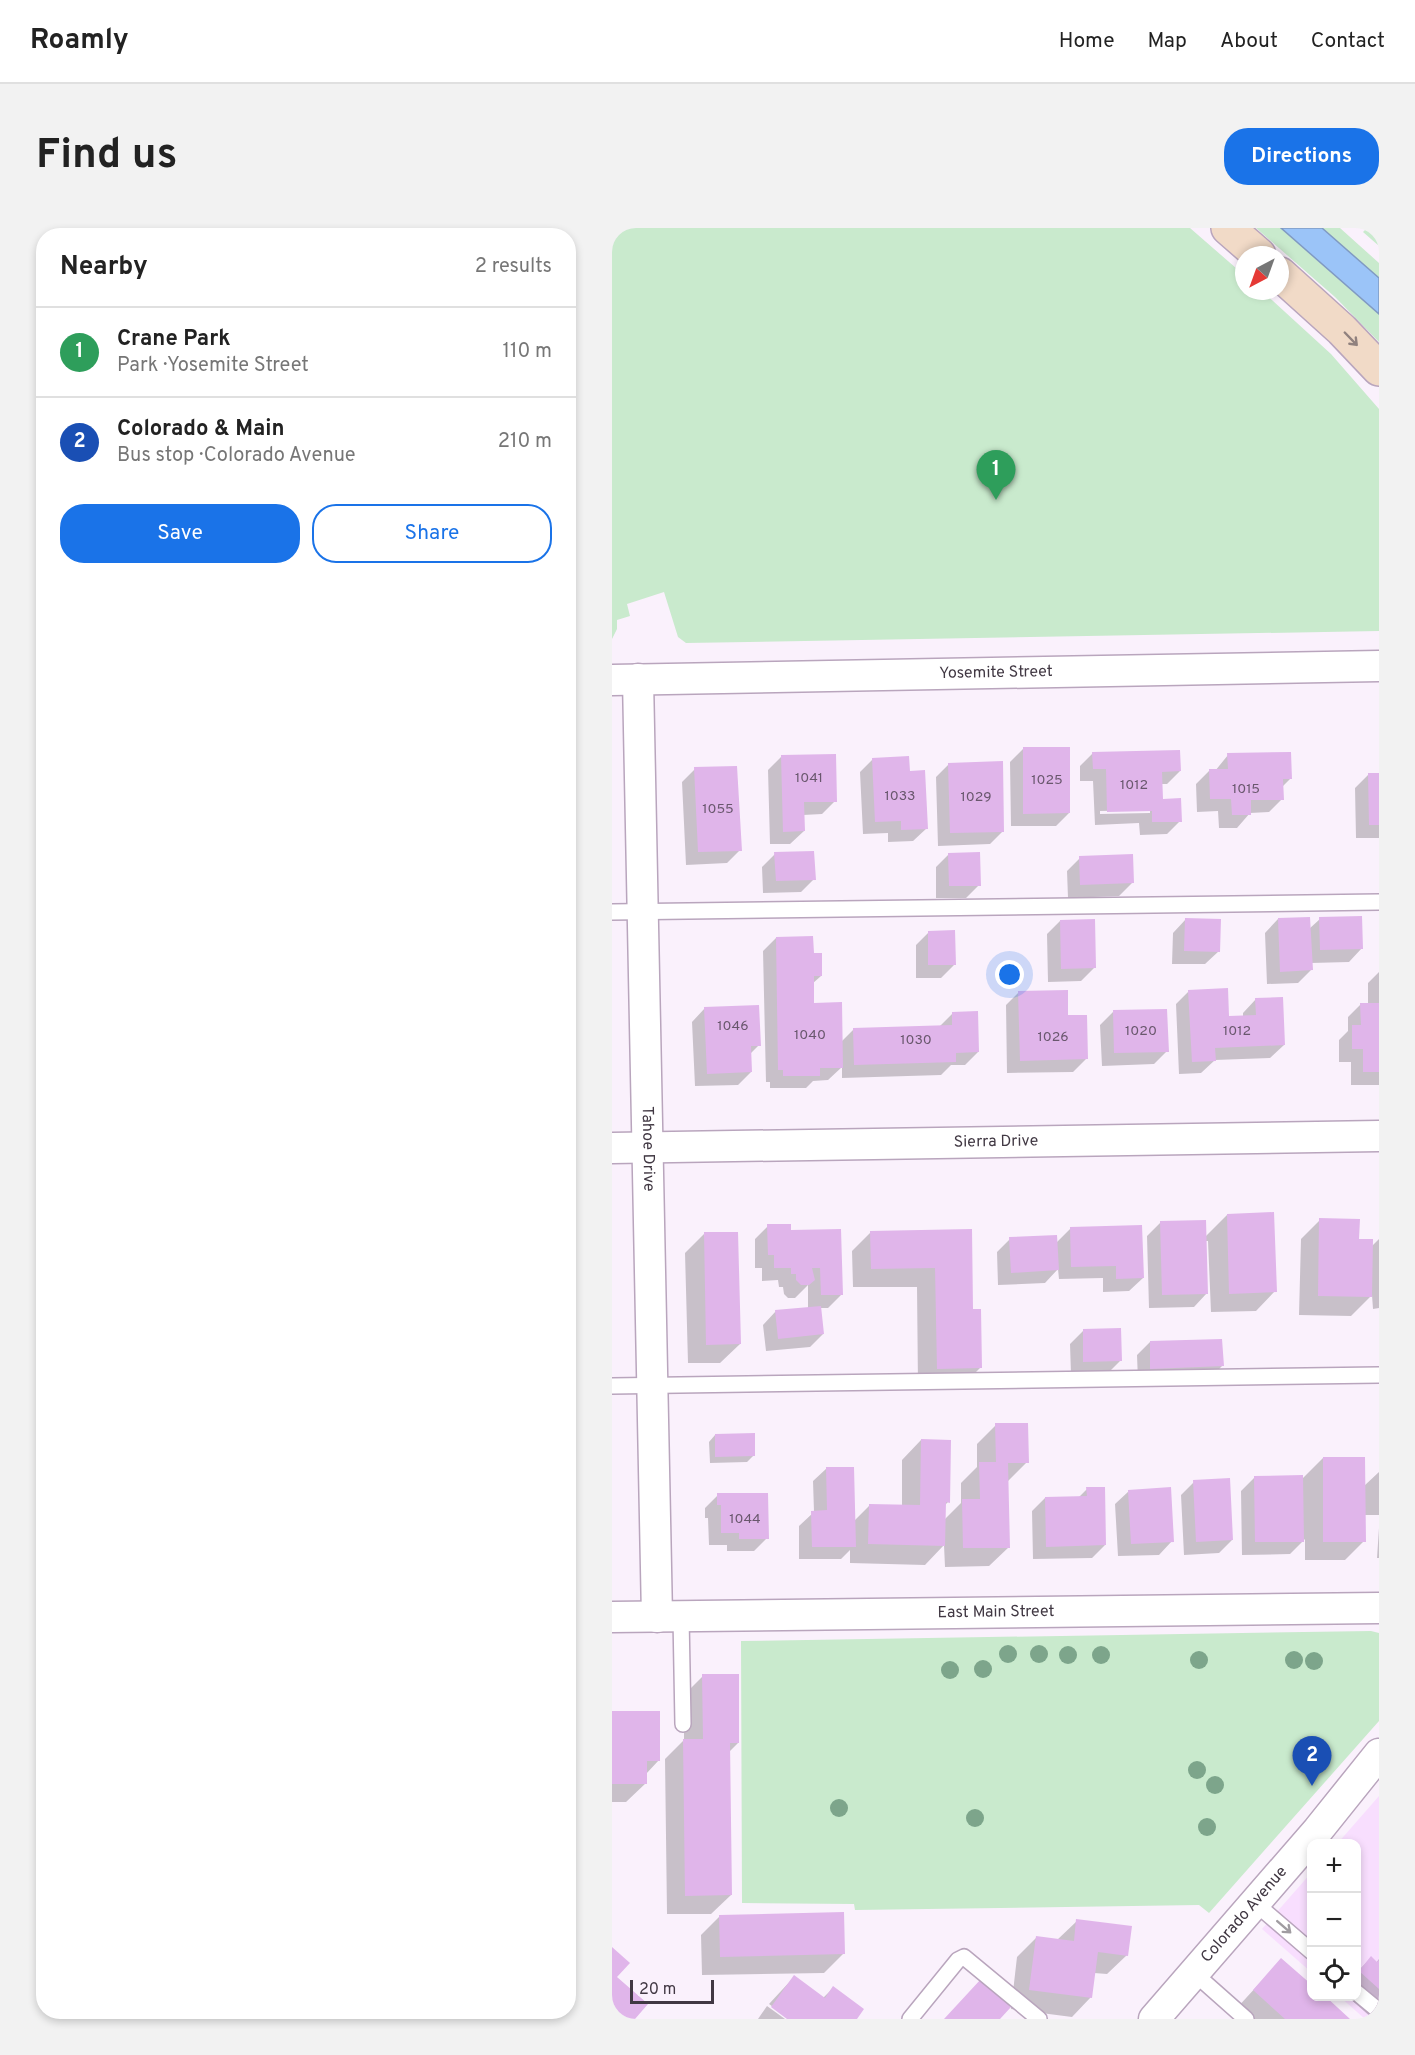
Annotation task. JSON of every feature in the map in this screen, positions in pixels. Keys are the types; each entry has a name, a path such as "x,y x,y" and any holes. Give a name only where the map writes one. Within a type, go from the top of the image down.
{"main road":[{"path":"1228,228 1248,246"},
{"path":"1289,282 1342,330 1379,369"}],"street":[{"name":"Yosemite Street","path":"625,679 1379,666"},
{"name":"Tahoe Drive","path":"625,679 642,912 652,1385 669,1617"},
{"name":"Sierra Drive","path":"612,1148 1379,1136"},
{"name":"East Main Street","path":"612,1617 1373,1609"},
{"name":"Colorado Avenue","path":"1166,2015 1194,1972 1377,1760"}],"lane":[{"path":"612,912 1379,902"},
{"path":"612,1386 1379,1375"},
{"path":"669,1617 683,1724"},
{"path":"1255,1903 1307,1948"},
{"path":"910,2019 958,1960 964,1957 1039,2019"},
{"path":"1194,1972 1246,2019"},
{"path":"1361,1996 1379,2011"}],"shaded area":[{"path":"1379,1796 1379,2019 1365,2019 1345,2001 1361,2001 1361,1839 1341,1839"},
{"path":"1307,1878 1307,1968 1262,1929"}],"green space":[{"path":"612,228 1190,228 1235,267 1235,300 1272,300 1331,354 1379,409 1379,631 686,643 678,637 664,592 627,604 630,616 617,620 617,629 612,639"},
{"path":"1256,228 1281,228 1379,314 1379,342 1335,297 1289,257 1289,246 1277,246"},
{"path":"1322,228 1340,228 1379,263 1379,278"},
{"path":"1367,228 1372,228 1379,234 1379,246 1363,232"},
{"path":"1371,1631 1379,1633 1379,1721 1209,1913 1199,1905 855,1910 854,1904 742,1903 741,1641"}],"water":[{"path":"1281,228 1322,228 1379,278 1379,314"}],"building":[{"path":"1023,747 1070,747 1070,813 1023,814"},
{"path":"1180,750 1181,771 1162,772 1163,799 1181,798 1182,822 1152,822 1152,811 1107,812 1106,769 1093,769 1092,752"},
{"path":"1291,752 1292,779 1283,779 1284,800 1251,800 1251,815 1232,815 1231,799 1210,799 1209,769 1228,769 1227,753"},
{"path":"836,754 837,802 804,802 805,831 783,832 781,755"},
{"path":"909,756 910,771 925,770 928,829 901,830 901,821 875,822 872,758"},
{"path":"1003,761 1004,832 950,833 948,763"},
{"path":"737,766 742,851 698,852 694,767"},
{"path":"1368,773 1379,773 1379,825 1369,825"},
{"path":"814,851 816,880 776,881 774,852"},
{"path":"980,852 981,886 949,886 948,853"},
{"path":"1133,854 1134,883 1080,885 1079,856"},
{"path":"1362,916 1363,949 1320,950 1319,917"},
{"path":"1310,917 1313,970 1280,972 1278,918"},
{"path":"1185,918 1221,919 1220,952 1184,951"},
{"path":"1095,919 1096,968 1061,969 1060,920"},
{"path":"955,930 956,965 928,965 928,931"},
{"path":"813,936 814,953 822,953 822,976 814,976 814,1003 842,1002 843,1068 820,1068 820,1076 783,1076 783,1070 778,1070 776,937"},
{"path":"1228,988 1229,1016 1256,1015 1255,998 1283,997 1285,1045 1215,1048 1216,1061 1192,1062 1188,990"},
{"path":"1068,990 1068,1015 1087,1015 1088,1059 1020,1061 1018,991"},
{"path":"1360,1003 1379,1003 1379,1072 1363,1072 1363,1049 1352,1049 1352,1025 1361,1025"},
{"path":"759,1005 761,1046 751,1046 752,1072 707,1074 704,1007"},
{"path":"1167,1009 1169,1052 1114,1053 1113,1010"},
{"path":"978,1011 979,1052 956,1053 956,1062 854,1065 853,1028 952,1025 952,1012"},
{"path":"1274,1212 1277,1292 1229,1294 1227,1214"},
{"path":"1319,1218 1360,1219 1359,1239 1373,1239 1372,1297 1318,1296"},
{"path":"1206,1220 1208,1294 1162,1295 1160,1221"},
{"path":"767,1224 791,1224 791,1230 841,1229 843,1295 821,1295 820,1268 812,1268 815,1280 809,1285 801,1285 796,1280 796,1274 791,1274 791,1268 774,1268 774,1255 768,1255"},
{"path":"1142,1225 1144,1278 1116,1279 1116,1266 1071,1267 1070,1227"},
{"path":"972,1229 973,1309 981,1309 982,1368 937,1369 935,1268 871,1269 870,1231"},
{"path":"704,1232 738,1232 741,1344 706,1345"},
{"path":"1057,1235 1059,1270 1011,1273 1009,1237"},
{"path":"821,1306 824,1334 778,1339 775,1310"},
{"path":"1121,1328 1122,1361 1083,1362 1083,1329"},
{"path":"1222,1339 1224,1366 1150,1369 1150,1341"},
{"path":"995,1423 1028,1423 1029,1463 1008,1463 1010,1548 963,1548 962,1499 980,1499 979,1462 996,1462"},
{"path":"755,1433 755,1456 715,1457 715,1434"},
{"path":"921,1439 951,1440 950,1503 946,1502 945,1546 868,1544 869,1504 920,1505"},
{"path":"1323,1457 1365,1457 1366,1542 1323,1542"},
{"path":"826,1467 854,1467 856,1547 812,1547 811,1511 827,1510"},
{"path":"1303,1475 1304,1542 1255,1542 1254,1476"},
{"path":"1230,1478 1233,1540 1196,1542 1193,1480"},
{"path":"1086,1487 1105,1487 1106,1545 1046,1547 1045,1497 1087,1496"},
{"path":"1171,1487 1174,1542 1131,1544 1128,1490"},
{"path":"717,1493 768,1493 769,1539 739,1539 739,1533 721,1533 721,1505 717,1505"},
{"path":"702,1674 739,1674 739,1743 730,1743 732,1895 685,1896 683,1739 703,1739"},
{"path":"612,1711 660,1711 660,1761 647,1761 647,1784 612,1784"},
{"path":"844,1912 845,1954 720,1957 719,1915"},
{"path":"1076,1919 1132,1926 1128,1956 1098,1952 1092,1998 1029,1990 1036,1936 1074,1941"},
{"path":"612,1947 630,1963 617,1977 648,2004 635,2019 612,2019"},
{"path":"1371,1956 1377,1962 1379,1960 1379,1989 1361,1973 1361,1968"},
{"path":"1281,1958 1307,1981 1307,2001 1330,2001 1350,2019 1285,2019 1253,1990"},
{"path":"794,1975 825,1998 833,1986 864,2009 857,2019 787,2019 771,2007"},
{"path":"981,1979 1011,2007 1000,2019 944,2019"}],"place":[{"name":"Crane Park","path":"996,500"},
{"name":"Colorado & Main","path":"1312,1786"}]}
